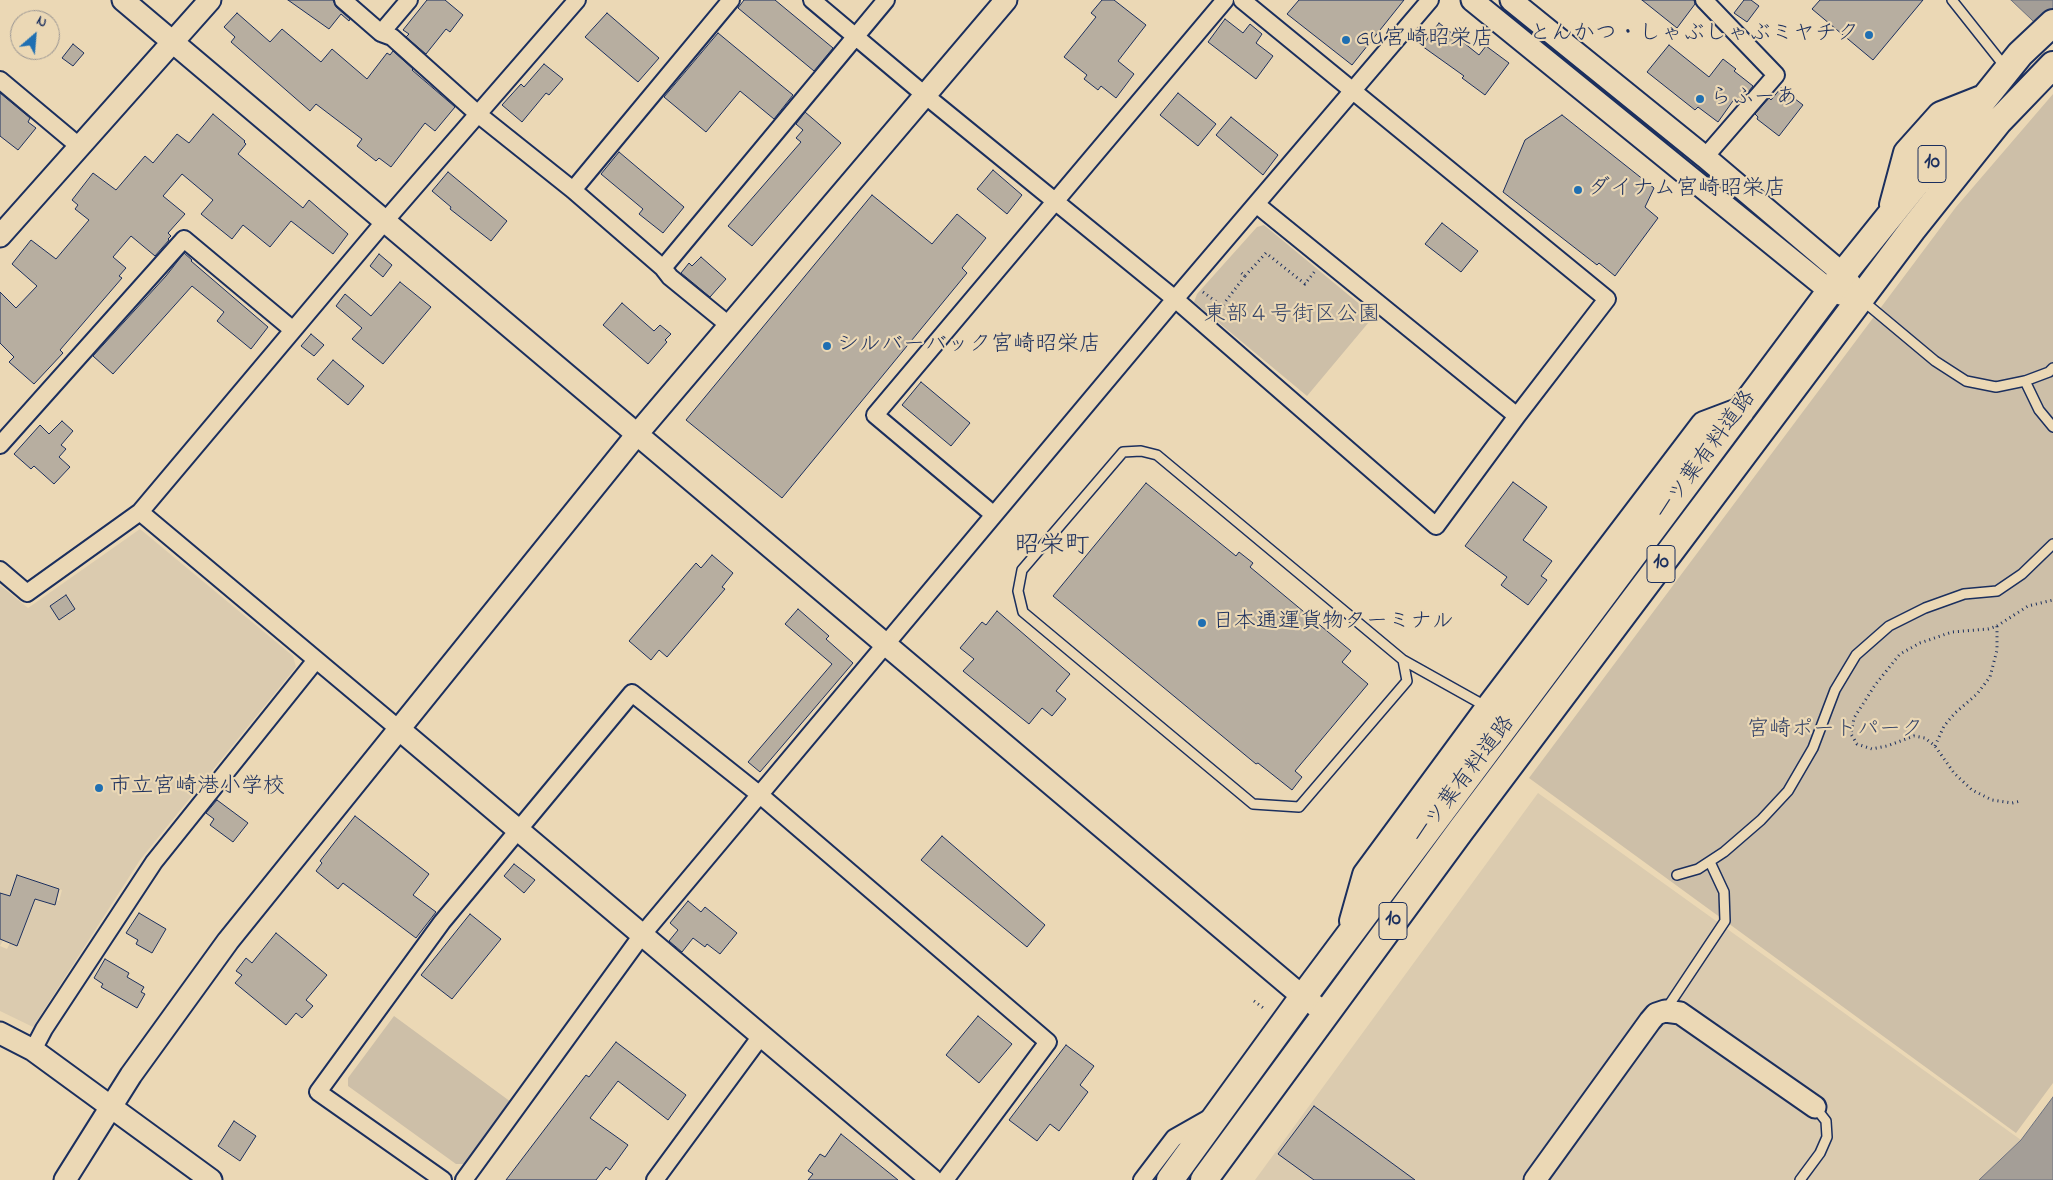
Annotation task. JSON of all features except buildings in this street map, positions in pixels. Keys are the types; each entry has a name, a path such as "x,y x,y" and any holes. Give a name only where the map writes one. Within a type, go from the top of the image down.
{"main road":[{"name":"一ツ葉有料道路","path":"1303,997 1837,282 2014,62 2053,23"},
{"name":"一ツ葉有料道路","path":"1326,1013 1473,814 1912,230 1980,144 2047,71"},
{"path":"1349,936 1366,875 1489,708 1704,425 1741,411"},
{"name":"10","path":"1170,1180 1303,997"},
{"name":"10","path":"1204,1180 1326,1013"}],"street":[{"path":"123,0 638,433 1303,997 1326,1013"},
{"path":"0,236 210,0"},
{"path":"343,0 381,33 392,37 479,115 573,190 663,268 670,277 730,326"},
{"path":"381,33 409,0"},
{"path":"0,570 27,593 140,512 385,221 578,0"},
{"path":"573,190 731,0"},
{"path":"812,0 1175,300 1436,526 1517,416 1607,300 1242,0"},
{"path":"663,268 886,0"},
{"path":"65,1180 110,1107 228,941 638,433 1006,0"},
{"path":"994,514 875,415 1225,0"},
{"path":"464,1180 642,935 994,514 1430,0"},
{"path":"1472,0 1860,299"},
{"path":"1511,0 1705,157 1837,282"},
{"path":"1704,0 1776,76 1705,157"},
{"path":"0,80 80,147"},
{"path":"1256,204 1517,416"},
{"path":"0,445 184,239 293,330"},
{"path":"140,512 932,1180"},
{"path":"33,1050 44,1029 154,862 316,660"},
{"path":"443,1180 318,1092 442,922 632,693 760,794 1048,1042 944,1180"},
{"path":"1535,1180 1650,1021 1656,1014 1665,1011 1680,1013 1814,1107"},
{"path":"0,1033 33,1050 211,1180"},
{"path":"655,1180 761,1036"},
{"path":"1142,1180 1174,1138 1219,1112"}],"lane":[{"path":"1952,0 2014,62"},
{"path":"1860,299 1935,361 1966,381 1996,387 2025,381 2049,372 2053,368"},
{"path":"2025,381 2039,410 2053,427"},
{"path":"1404,660 1407,681 1299,806 1253,804 1023,612 1018,591 1022,570 1123,452 1141,451 1157,455 1404,660 1489,708"},
{"path":"1678,875 1710,862 1761,820 1788,791 1813,748 1836,690 1856,655 1889,626 1925,608 1964,594 1997,591 2022,574 2053,544"},
{"path":"1665,1011 1725,921 1724,892 1710,862"},
{"path":"1800,1180 1820,1153 1827,1137 1826,1121 1814,1107"}],"path":[{"path":"1203,292 1222,306 1266,253 1305,284 1315,271"},
{"path":"1239,271 1245,276"},
{"path":"2021,801 2012,803 1992,800 1972,790 1954,773 1931,741 1920,736 1907,737 1880,748 1863,747 1854,741 1851,734 1852,726 1854,718 1875,685 1900,654 1920,643 1952,632 1997,626 2028,606 2053,600"},
{"path":"1935,746 1944,726 1955,713 1977,694 1990,677 1996,650 1997,626"}],"shaded area":[{"path":"2011,0 2053,0 2053,42 2031,19"},
{"name":"市立宮崎港小学校","path":"140,529 293,656 296,667 140,860 33,1027 0,1011 0,946 7,949 10,943 17,945 31,908 0,893 0,585 28,608","holes":["66,595 75,609 59,620 50,606","17,875 62,890 59,901 56,900 54,905 19,893 13,888"]},
{"path":"1538,793 2021,1140 1979,1180 1255,1180"},
{"path":"2053,1097 2053,1180 1979,1180 2021,1140"}],"green space":[{"name":"宮崎ポートパーク","path":"2053,94 2053,1083 2016,1133 1529,778 1956,207"},
{"name":"東部４号街区公園","path":"1264,225 1374,316 1307,396 1194,302 1197,294 1257,227"},
{"path":"394,1016 511,1102 465,1164 456,1164 348,1086 348,1078"}],"place":[{"name":"とんかつ・しゃぶしゃぶミヤチク","path":"1869,35"},
{"name":"GU宮崎昭栄店","path":"1346,40"},
{"name":"らふーあ","path":"1700,99"},
{"name":"ダイナム宮崎昭栄店","path":"1578,190"},
{"name":"シルバーバック宮崎昭栄店","path":"827,346"},
{"name":"日本通運貨物ターミナル","path":"1202,623"},
{"name":"市立宮崎港小学校","path":"99,788"}],"district":[{"name":"昭栄町","path":"1052,548"}]}
